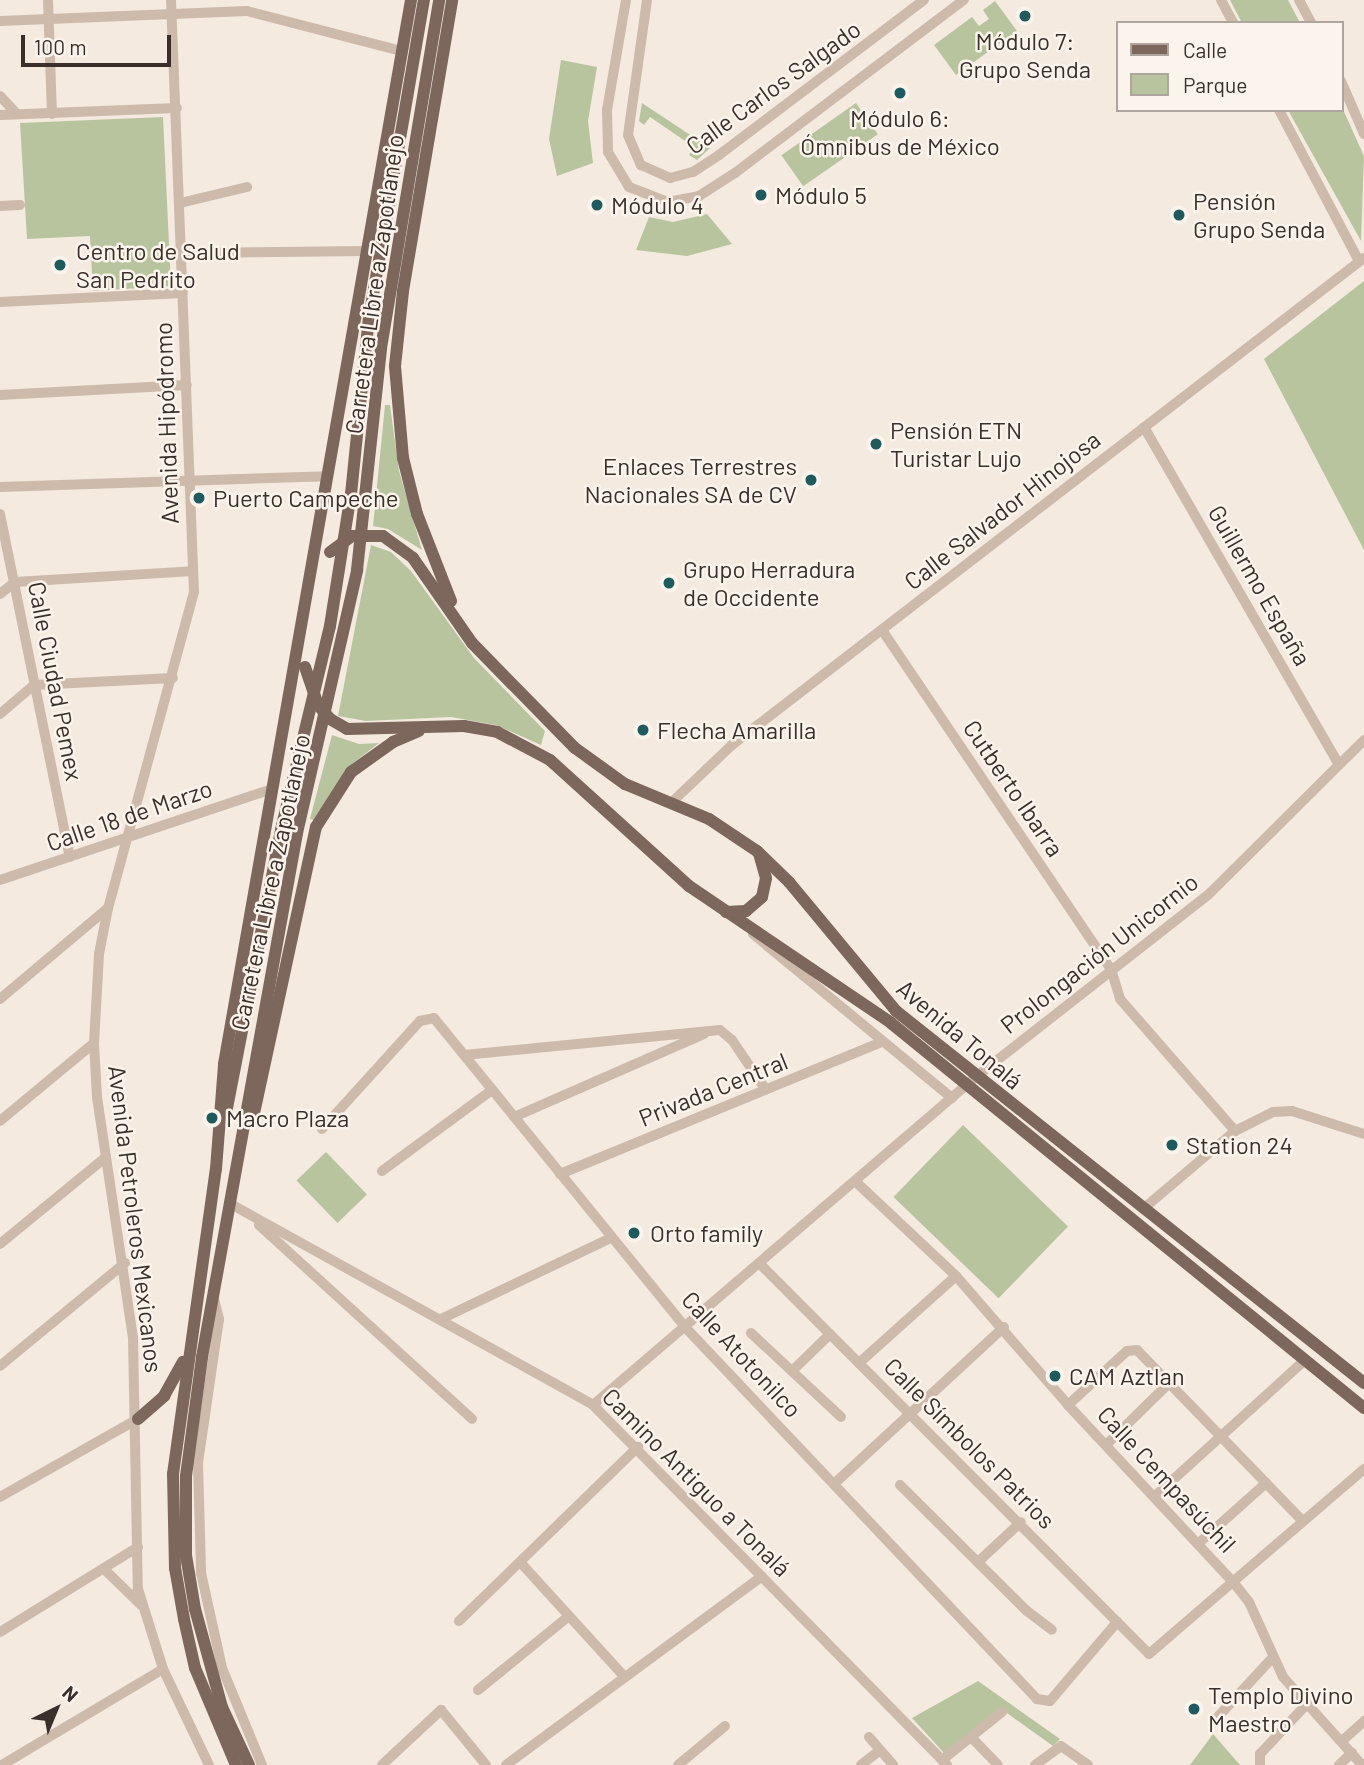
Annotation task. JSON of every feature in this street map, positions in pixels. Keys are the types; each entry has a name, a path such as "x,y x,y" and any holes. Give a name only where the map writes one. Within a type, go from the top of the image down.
{"main road":[{"name":"Carretera Libre a Zapotlanejo","path":"216,1169 224,1064 313,571 327,476 411,0"},
{"name":"Carretera Libre a Zapotlanejo","path":"236,1765 195,1668 175,1567 173,1474 188,1352 216,1169 281,830 330,626 351,494 369,318 424,0"},
{"name":"Carretera Libre a Zapotlanejo","path":"249,1765 218,1695 186,1555 187,1476 230,1198 297,833 357,570 381,348 439,0"},
{"name":"Carretera Libre a Zapotlanejo","path":"451,0 403,291 395,366 397,424 411,488 459,621"},
{"path":"419,114 451,0"},
{"path":"313,571 330,552 352,536 383,536 413,558 459,621"},
{"name":"Avenida Tonalá","path":"459,621 472,643 575,748 625,785 709,819 757,851 789,881 883,998 972,1081 1364,1408"},
{"name":"Avenida Tonalá","path":"299,641 318,705 330,719 347,729 433,726 497,732 550,760 688,886 972,1081 1143,1209 1364,1383"},
{"path":"230,1198 243,1165 316,827 331,797 351,772 393,742 433,726"},
{"path":"725,912 746,911 762,897 766,878 757,851"},
{"path":"138,1419 164,1396 188,1352"}],"street":[{"path":"48,0 52,114"},
{"name":"Avenida Hipódromo","path":"130,835 190,614 193,571 171,0"},
{"path":"626,0 607,110 608,152 629,187 668,202 699,196 735,173 964,0"},
{"name":"Calle Carlos Salgado","path":"648,0 628,135 641,165 670,178 693,172 719,155 924,0"},
{"path":"1221,0 1232,21"},
{"path":"1299,0 1310,21"},
{"path":"0,21 247,11 402,51"},
{"path":"1343,86 1364,113"},
{"path":"1343,86 1364,134"},
{"path":"0,96 17,114"},
{"path":"0,115 177,108"},
{"path":"1280,112 1362,260"},
{"path":"180,203 247,187"},
{"path":"0,206 20,205"},
{"path":"182,253 367,251"},
{"name":"Calle Salvador Hinojosa","path":"671,803 732,746 1362,260"},
{"path":"0,302 183,293"},
{"path":"0,395 187,385"},
{"name":"Guillermo España","path":"1144,427 1339,765"},
{"path":"0,487 188,478 327,476"},
{"name":"Calle Ciudad Pemex","path":"0,514 70,857"},
{"path":"0,594 15,582 193,571"},
{"name":"Cutberto Ibarra","path":"882,630 1111,969 1120,999 1235,1131"},
{"path":"0,714 34,685 173,678"},
{"name":"Prolongación Unicornio","path":"593,1405 972,1081 1208,895 1364,740"},
{"name":"Calle 18 de Marzo","path":"0,880 272,789"},
{"name":"Avenida Petroleros Mexicanos","path":"130,835 107,908 99,954 94,1043 106,1157 125,1263 138,1419 141,1605 163,1669 209,1765"},
{"path":"0,999 107,908"},
{"path":"738,920 952,1098"},
{"name":"Calle Atotonilco","path":"322,1129 429,1016 464,1055 684,1326 1043,1703 1117,1622"},
{"path":"464,1055 715,1030 729,1036 766,1090"},
{"path":"514,1117 715,1030"},
{"name":"Privada Central","path":"560,1174 882,1042"},
{"path":"0,1121 94,1043"},
{"path":"382,1171 492,1090"},
{"path":"1143,1209 1235,1131 1273,1112 1292,1111 1364,1134"},
{"path":"0,1244 106,1157"},
{"name":"Calle Cempasúchil","path":"856,1182 956,1276 1004,1327 1069,1405 1234,1583 1249,1602 1273,1657 1307,1704 1362,1765"},
{"name":"Camino Antiguo a Tonalá","path":"230,1198 246,1213 442,1319 593,1405 638,1447 944,1763"},
{"path":"246,1213 472,1419"},
{"path":"442,1319 611,1238"},
{"path":"0,1366 125,1263"},
{"name":"Calle Símbolos Patrios","path":"759,1264 911,1412 1149,1654 1234,1583"},
{"path":"859,1363 956,1276"},
{"path":"214,1299 219,1319 198,1463 201,1573 222,1668 262,1765"},
{"path":"835,1483 1004,1327"},
{"path":"751,1334 841,1417"},
{"path":"792,1371 830,1334"},
{"path":"1069,1405 1133,1349 1303,1521"},
{"path":"1155,1496 1305,1360"},
{"path":"1106,1445 1169,1383"},
{"path":"0,1497 138,1419"},
{"path":"459,1621 638,1447"},
{"path":"1234,1583 1364,1469"},
{"path":"1199,1544 1266,1483"},
{"path":"900,1485 979,1560 1027,1611 1052,1630"},
{"path":"979,1560 1021,1522"},
{"path":"0,1632 138,1547"},
{"path":"520,1562 623,1675"},
{"path":"104,1569 141,1605"},
{"path":"506,1765 623,1675 762,1576"},
{"path":"478,1690 569,1616"},
{"path":"1214,1721 1273,1657"},
{"path":"2,1765 163,1669"},
{"path":"1259,1763 1307,1704"},
{"path":"382,1765 441,1710 486,1765"},
{"path":"944,1763 1002,1712"},
{"path":"1342,1741 1364,1721"},
{"path":"678,1765 725,1726"},
{"path":"869,1737 893,1765"},
{"path":"972,1738 998,1765"},
{"path":"1035,1765 1060,1746 1088,1765"},
{"path":"861,1765 880,1750"},
{"path":"1339,1765 1352,1753"}],"green space":[{"path":"1230,0 1288,0 1299,21 1241,21"},
{"path":"995,1 1017,31 956,75 934,45 972,17 979,26 989,19 983,10"},
{"path":"561,60 597,67 588,121 593,163 557,176 549,139"},
{"path":"642,103 710,148 697,160 689,155 694,147 650,117 644,125 639,121"},
{"path":"856,103 878,134 803,186 781,155"},
{"path":"1343,109 1364,156 1361,241 1289,112 1343,112"},
{"path":"163,117 171,286 93,291 90,236 27,239 20,123"},
{"path":"707,214 732,244 687,256 636,250 649,217 673,222"},
{"path":"1364,281 1364,550 1264,359"},
{"path":"385,405 390,405 399,471 422,550 388,529 373,526"},
{"path":"371,545 391,552 411,571 474,658 545,731 541,745 496,725 451,717 366,721 338,716"},
{"path":"332,735 359,744 379,743 348,767 314,820 310,819"},
{"path":"963,1125 1068,1226 999,1298 894,1197"},
{"path":"326,1152 367,1194 337,1223 297,1180"},
{"path":"978,1681 1060,1739 1053,1746 1004,1711 944,1753 912,1718"},
{"path":"1213,1734 1240,1765 1190,1765"}],"place":[{"name":"Módulo 7: Grupo Senda","path":"1025,16"},
{"name":"Módulo 6: Ómnibus de México","path":"900,93"},
{"name":"Módulo 5","path":"761,195"},
{"name":"Módulo 4","path":"597,205"},
{"name":"Pensión Grupo Senda","path":"1179,215"},
{"name":"Centro de Salud San Pedrito","path":"60,265"},
{"name":"Pensión ETN Turistar Lujo","path":"876,444"},
{"name":"Enlaces Terrestres Nacionales SA de CV","path":"811,480"},
{"name":"Puerto Campeche","path":"199,498"},
{"name":"Grupo Herradura de Occidente","path":"669,583"},
{"name":"Flecha Amarilla","path":"643,730"},
{"name":"Macro Plaza","path":"212,1118"},
{"name":"Station 24","path":"1172,1145"},
{"name":"Orto family","path":"634,1233"},
{"name":"CAM Aztlan","path":"1055,1376"},
{"name":"Templo Divino Maestro","path":"1194,1709"}]}
